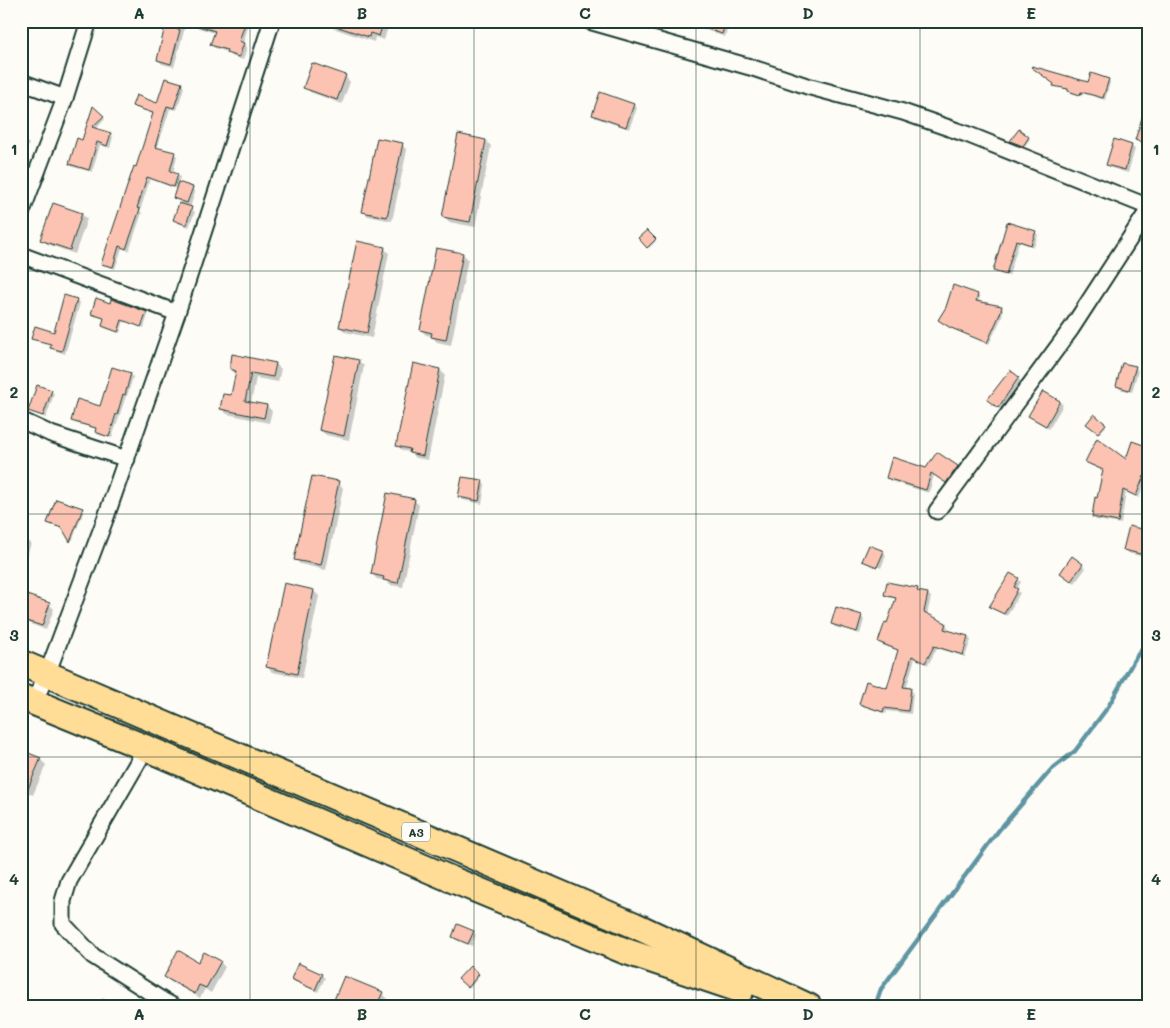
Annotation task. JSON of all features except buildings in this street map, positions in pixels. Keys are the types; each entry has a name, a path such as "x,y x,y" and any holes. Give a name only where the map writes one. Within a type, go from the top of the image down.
{"highway":[{"name":"A3","path":"21,663 634,925 809,1007"},
{"name":"A3","path":"28,700 146,748 625,952 790,1007"}],"street":[{"path":"21,214 65,98 89,21"},
{"path":"28,700 47,674 127,459 177,313 272,21"},
{"path":"589,21 750,67 807,86 903,112 969,135 1149,208 1070,329 937,511"},
{"path":"21,82 65,98"},
{"path":"21,255 177,313"},
{"path":"21,420 51,434 127,459"},
{"path":"146,748 69,881 63,901 63,924 93,956 175,1007"}],"waterway":[{"path":"875,1007 881,989 999,830 1051,770 1075,751 1108,707 1134,660 1149,639"}]}
